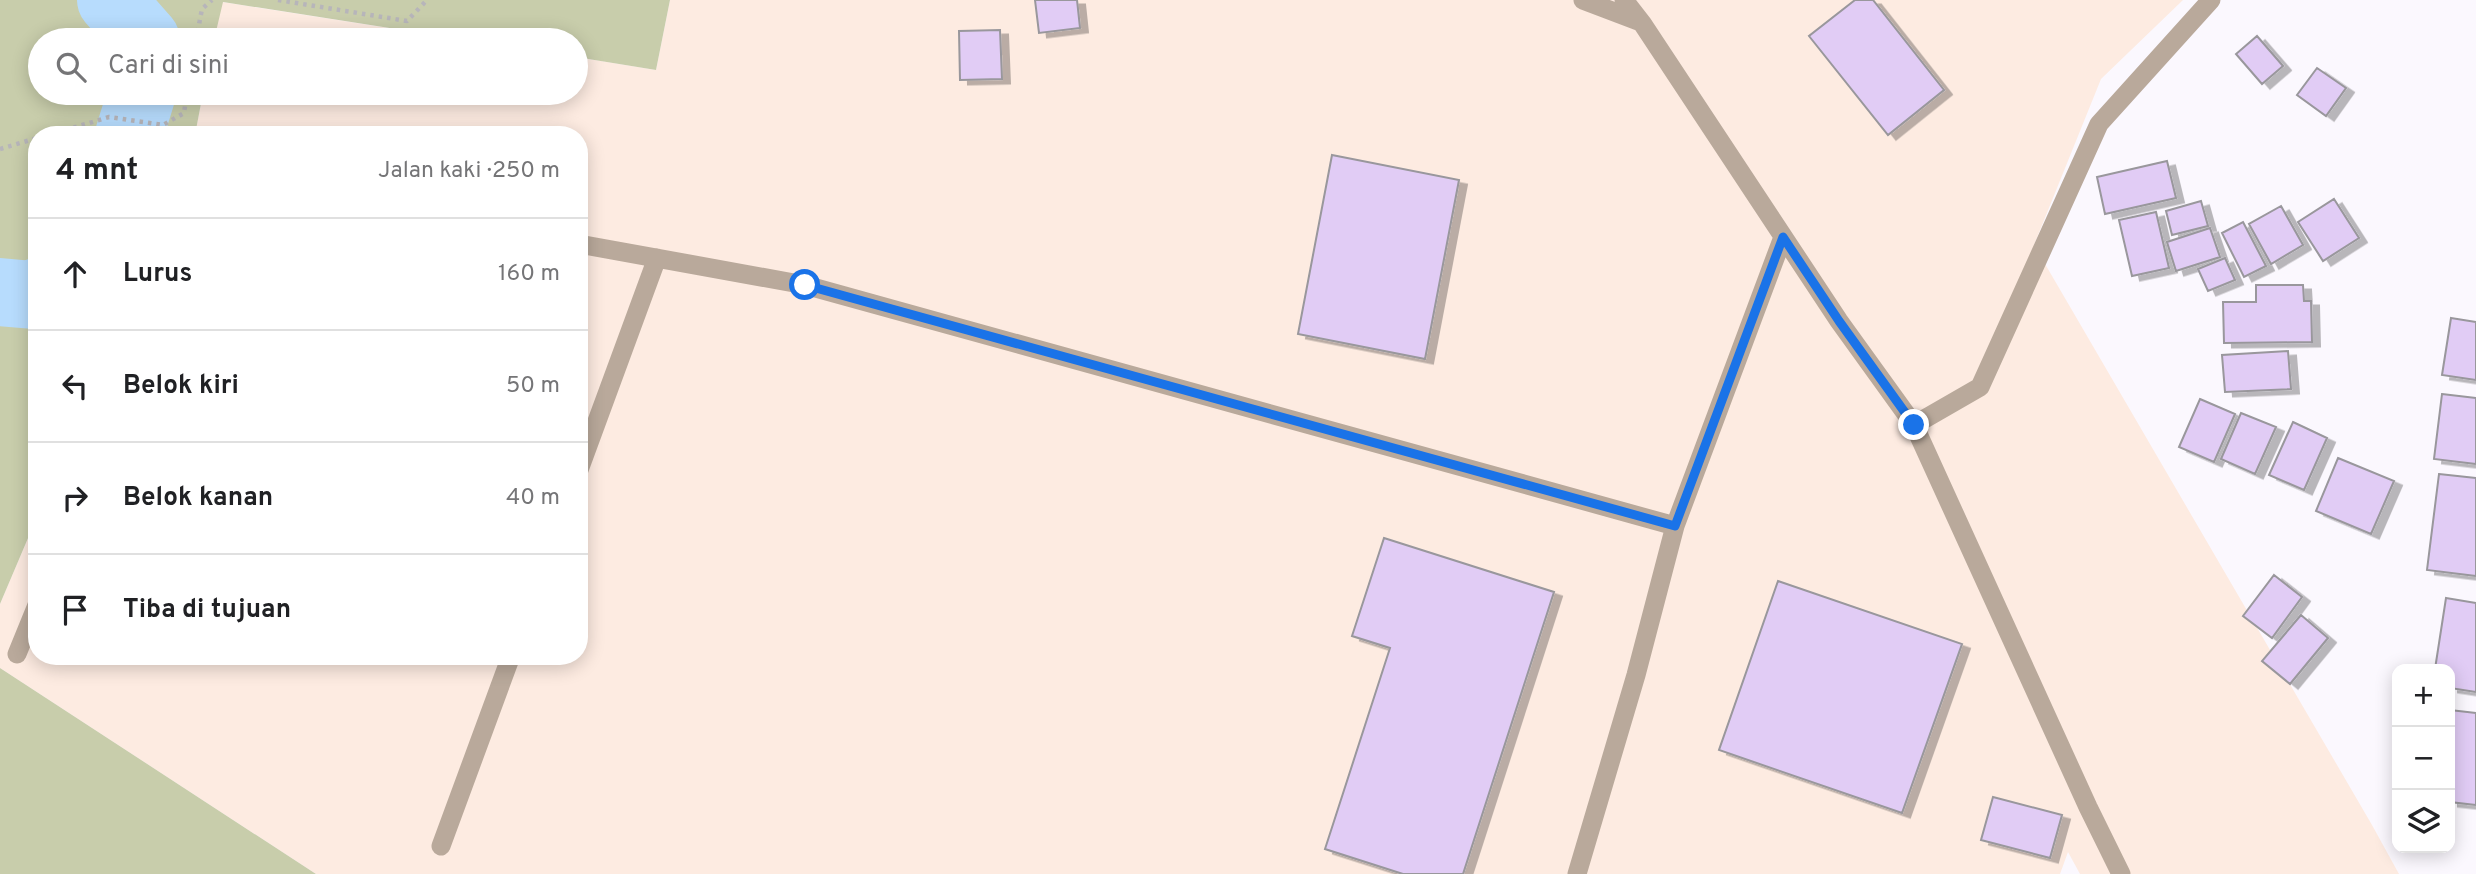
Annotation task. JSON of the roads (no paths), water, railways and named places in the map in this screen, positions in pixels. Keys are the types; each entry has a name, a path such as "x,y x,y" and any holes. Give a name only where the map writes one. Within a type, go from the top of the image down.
{"lane":[{"path":"1583,0 1642,23"},
{"path":"1624,0 1642,23 1839,321 1914,425 2082,794 2122,874"},
{"path":"1914,425 1980,387 2099,124 2211,0"},
{"path":"1577,874 1636,675 1675,526 1783,237"},
{"path":"588,246 805,285 1675,526"},
{"path":"588,446 657,258"},
{"path":"17,653 28,627"},
{"path":"441,846 508,665"}],"waterway":[{"path":"111,0 136,28"},
{"path":"132,126 138,105"},
{"path":"0,292 28,295"}]}
